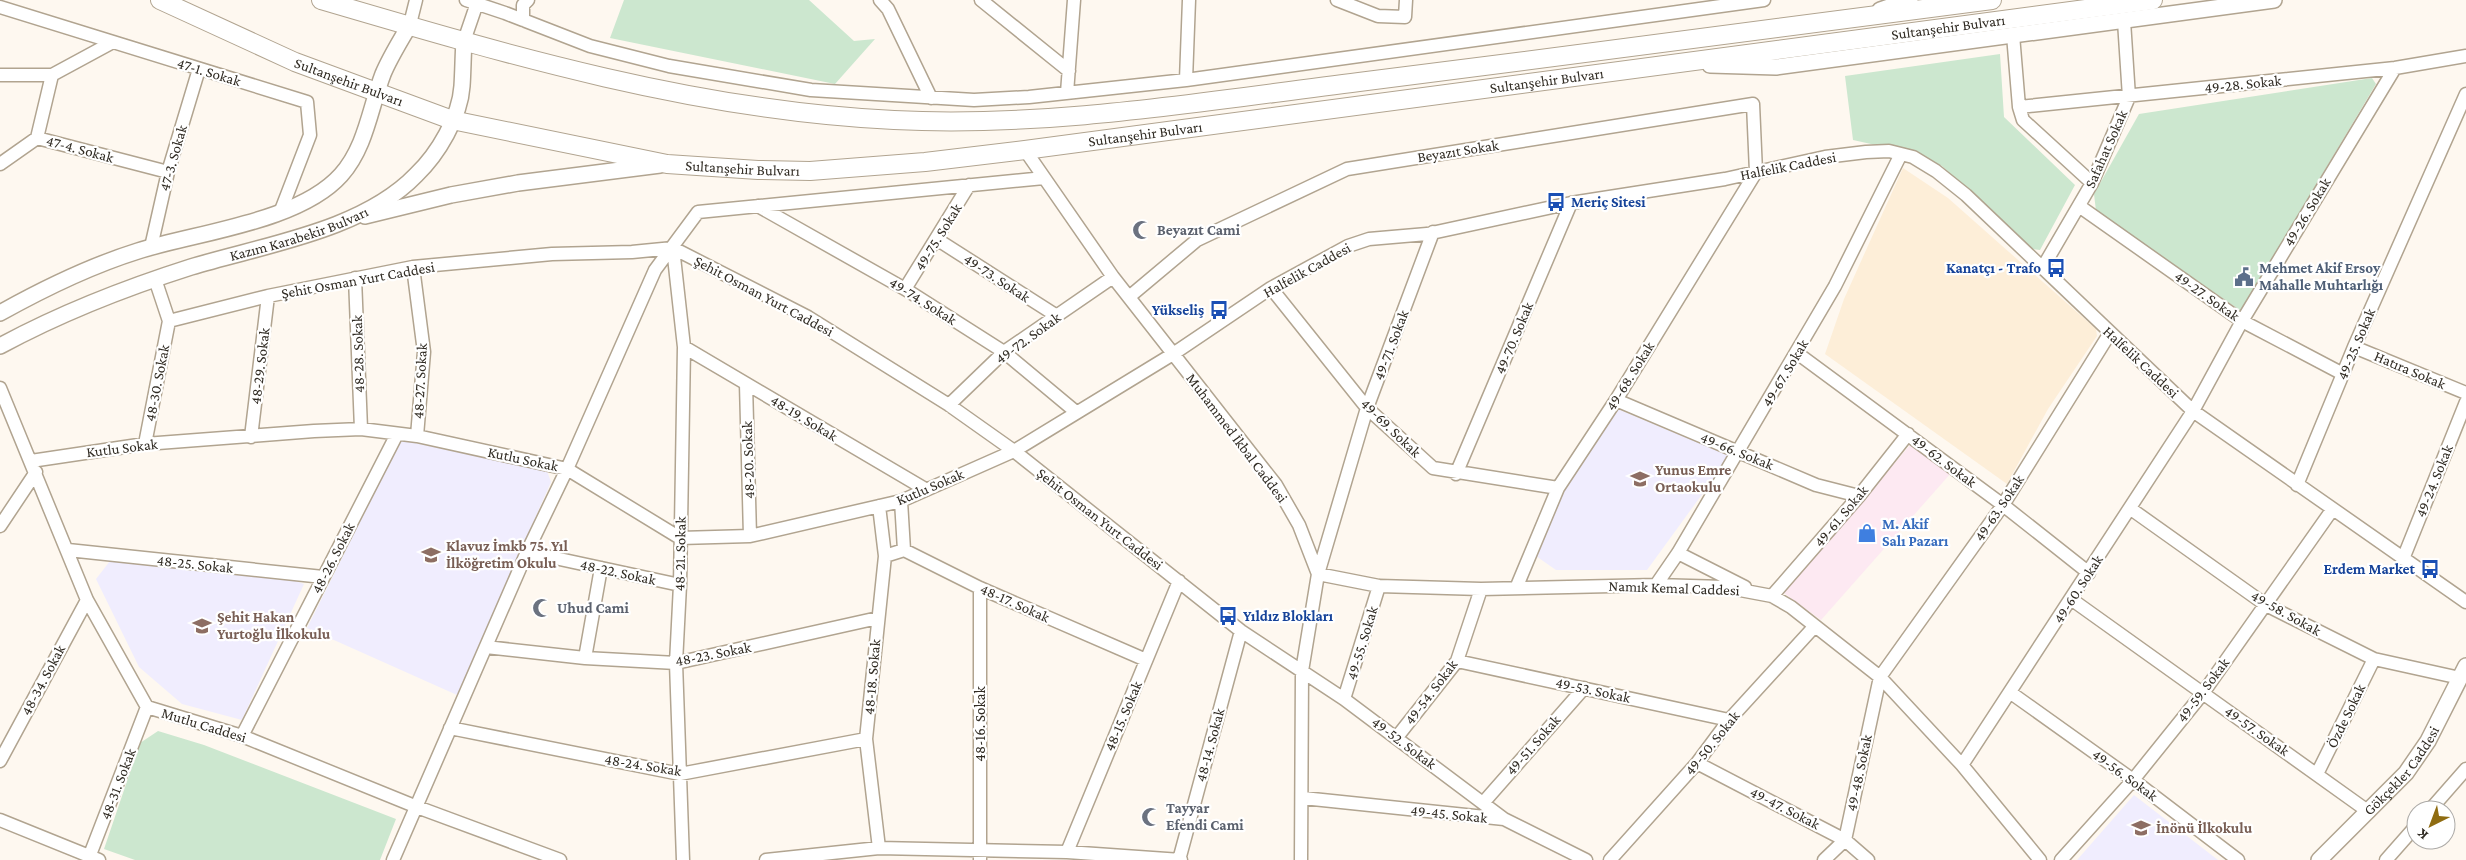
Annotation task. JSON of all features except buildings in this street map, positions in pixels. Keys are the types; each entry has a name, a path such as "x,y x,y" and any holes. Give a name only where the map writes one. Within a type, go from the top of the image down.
{"highway":[{"name":"Sultanşehir Bulvarı","path":"160,0 295,62 377,94 452,120 667,164 758,170 820,170 925,162 1024,150 1678,63 2011,27 2153,0"},
{"name":"Sultanşehir Bulvarı","path":"321,0 627,83 762,107 893,120 993,122 1060,118 1201,102 1992,0"}],"main road":[{"name":"Sultanşehir Bulvarı","path":"1852,19 1910,0"},
{"path":"2011,27 2124,21 2274,0"},
{"name":"Kazım Karabekir Bulvarı","path":"0,314 78,274 151,247 280,213 316,196 341,176 362,141 386,66 410,24"},
{"name":"Kazım Karabekir Bulvarı","path":"0,346 74,309 155,279 315,232 344,221 388,197 417,175 432,156 452,120 462,86 464,40"},
{"path":"344,221 451,195 518,183 667,164"},
{"name":"Gökçekler Caddesi","path":"2318,860 2369,812 2406,773 2423,749 2463,672"}],"street":[{"path":"410,24 416,0"},
{"path":"523,20 523,5 528,0"},
{"path":"981,0 1070,71"},
{"path":"1067,94 1074,0"},
{"path":"1186,80 1189,0"},
{"path":"1338,0 1378,16 1405,17 1406,0"},
{"path":"471,2 590,46 669,66 803,89 931,98 1001,99 1067,94 1186,80 1764,0"},
{"name":"Kazım Karabekir Bulvarı","path":"464,40 471,2"},
{"path":"884,3 931,98"},
{"name":"47-1. Sokak","path":"0,7 307,102 310,135 280,213"},
{"name":"Safahat Sokak","path":"2043,267 2092,183 2129,97 2124,21"},
{"path":"2011,27 2019,107 2023,120 2092,183"},
{"path":"0,76 52,75 112,42"},
{"name":"49-28. Sokak","path":"2019,107 2395,68 2466,56"},
{"name":"49-26. Sokak","path":"2193,411 2242,321 2395,68"},
{"name":"47-3. Sokak","path":"151,247 168,172 199,69"},
{"path":"37,138 52,75"},
{"name":"49-25. Sokak","path":"2297,485 2354,347 2461,121 2466,94"},
{"name":"Beyazıt Sokak","path":"1129,297 1196,240 1347,169 1753,104 1756,172"},
{"name":"47-4. Sokak","path":"0,164 37,138 168,172"},
{"name":"Muhammed İkbal Caddesi","path":"1024,150 1113,278 1276,484 1299,525 1318,574"},
{"name":"Halfelik Caddesi","path":"1014,451 1173,354 1271,288 1311,265 1369,239 1433,232 1571,203 1756,172 1825,157 1889,151 1913,157 1936,170 1966,195 2193,411 2466,602"},
{"name":"49-67. Sokak","path":"1656,585 1678,553 1836,286 1901,154"},
{"name":"49-68. Sokak","path":"1518,586 1558,488 1616,400 1756,172"},
{"path":"392,860 417,807 527,552 567,469 655,270 698,212 1044,178"},
{"name":"49-75. Sokak","path":"905,289 938,240 969,185"},
{"name":"49-70. Sokak","path":"1456,474 1571,203"},
{"name":"49-74. Sokak","path":"758,206 905,289 1004,352 1076,412"},
{"name":"49-27. Sokak","path":"2079,206 2242,321 2343,374"},
{"name":"49-71. Sokak","path":"1318,574 1367,408 1433,232"},
{"name":"49-73. Sokak","path":"938,240 1057,316"},
{"name":"Şehit Osman Yurt Caddesi","path":"169,321 268,296 413,267 552,254 632,252 673,248 808,317 949,405 1014,451 1241,631 1302,671"},
{"name":"48-21. Sokak","path":"673,248 684,347 680,585 676,663 683,860"},
{"name":"48-27. Sokak","path":"413,267 424,352 417,436"},
{"name":"48-28. Sokak","path":"355,278 361,429"},
{"name":"49-72. Sokak","path":"949,405 1004,352 1113,278"},
{"path":"155,279 169,321"},
{"name":"49-69. Sokak","path":"1271,288 1367,408 1433,468 1456,474 1558,488"},
{"name":"48-29. Sokak","path":"252,437 268,296"},
{"name":"48-30. Sokak","path":"145,444 169,321"},
{"name":"49-63. Sokak","path":"1880,677 2003,506 2110,333"},
{"name":"48-19. Sokak","path":"684,347 925,490"},
{"name":"Hatıra Sokak","path":"2354,347 2466,393"},
{"name":"49-62. Sokak","path":"1797,353 1908,434 2089,573"},
{"name":"48-20. Sokak","path":"746,384 750,536"},
{"name":"Mutlu Caddesi","path":"1,397 34,466 87,600 147,707 242,736 417,807 560,860"},
{"name":"49-66. Sokak","path":"1616,400 1672,426 1739,450 1816,485 1859,496"},
{"name":"49-24. Sokak","path":"2403,559 2466,402"},
{"name":"49-60. Sokak","path":"1962,765 2011,693 2193,411"},
{"name":"Kutlu Sokak","path":"34,466 145,444 361,429 417,436 567,469 680,538 750,536 901,501 1014,451"},
{"name":"48-26. Sokak","path":"242,736 397,434"},
{"name":"49-61. Sokak","path":"1772,596 1859,496 1908,434"},
{"path":"0,526 34,466"},
{"path":"885,556 904,550 901,501"},
{"name":"48-18. Sokak","path":"878,848 866,739 885,556 879,506"},
{"name":"49-58. Sokak","path":"2131,509 2266,606 2374,659 2463,672"},
{"name":"49-59. Sokak","path":"2061,860 2133,780 2203,693 2332,510"},
{"name":"48-25. Sokak","path":"68,550 323,577"},
{"name":"48-17. Sokak","path":"904,550 980,588 1146,660"},
{"name":"48-22. Sokak","path":"527,552 680,585"},
{"path":"1678,553 1754,591"},
{"path":"585,658 601,568"},
{"path":"1302,860 1302,671 1318,574"},
{"name":"Namık Kemal Caddesi","path":"1318,574 1379,586 1481,589 1518,586 1656,585 1724,587 1754,591 1772,596 1791,607 1814,627 1880,677 1962,765 2040,860"},
{"name":"48-15. Sokak","path":"1066,852 1179,581"},
{"name":"49-55. Sokak","path":"1344,699 1379,586"},
{"name":"48-16. Sokak","path":"980,588 980,855"},
{"name":"49-54. Sokak","path":"1397,737 1457,661 1481,589"},
{"name":"49-57. Sokak","path":"2071,599 2369,812"},
{"name":"48-34. Sokak","path":"0,761 87,600"},
{"name":"48-23. Sokak","path":"486,647 585,658 676,663 878,618"},
{"name":"49-50. Sokak","path":"1610,860 1697,763 1730,720 1814,627"},
{"name":"48-14. Sokak","path":"1179,860 1241,631"},
{"name":"Özde Sokak","path":"2318,774 2374,659"},
{"name":"49-53. Sokak","path":"1457,661 1730,720"},
{"name":"49-52. Sokak","path":"1302,671 1397,737 1504,820"},
{"name":"49-48. Sokak","path":"1845,840 1880,677"},
{"name":"49-51. Sokak","path":"1483,803 1584,688"},
{"name":"49-56. Sokak","path":"2011,693 2133,780 2238,860"},
{"name":"48-31. Sokak","path":"92,859 147,707"},
{"name":"48-24. Sokak","path":"450,728 680,774 866,739"},
{"name":"49-47. Sokak","path":"1697,763 1845,840 1868,860"},
{"path":"2439,800 2466,769"},
{"name":"49-45. Sokak","path":"1303,798 1504,820 1586,860"},
{"path":"0,820 92,859"},
{"path":"2386,860 2406,837"},
{"path":"1824,860 1845,840"},
{"path":"766,860 878,848 980,855 1066,852 1179,860"}],"shaded area":[{"path":"1903,168 1948,198 2096,329 2097,336 2048,409 2007,484 1825,354 1844,299"},
{"name":"Yunus Emre Ortaokulu","path":"1615,408 1730,456 1647,570 1556,570 1533,554 1552,501"},
{"name":"Klavuz İmkb 75. Yıl İlköğretim Okulu","path":"401,440 547,471 551,482 457,695 307,628"},
{"name":"M. Akif Salı Pazarı","path":"1911,444 1951,473 1821,620 1784,593"},
{"name":"Şehit Hakan Yurtoğlu İlkokulu","path":"110,561 281,576 304,584 242,720 182,704 139,667 96,579"},
{"name":"İnönü İlkokulu","path":"2134,795 2218,860 2077,860"}],"green space":[{"path":"624,0 809,0 854,41 875,39 835,84 610,38"},
{"path":"2000,54 2004,117 2075,185 2040,250 2032,249 1942,166 1916,154 1853,140 1845,76"},
{"path":"2372,78 2376,84 2241,311 2096,211 2094,194 2139,114"},
{"path":"158,731 204,745 396,819 380,860 135,860 104,849 140,743"}],"place":[{"name":"Meriç Sitesi","path":"1556,202"},
{"name":"Beyazıt Cami","path":"1142,230"},
{"name":"Kanatçı - Trafo","path":"2056,268"},
{"name":"Mehmet Akif Ersoy Mahalle Muhtarlığı","path":"2244,277"},
{"name":"Yükseliş","path":"1219,310"},
{"name":"Yunus Emre Ortaokulu","path":"1640,479"},
{"name":"M. Akif Salı Pazarı","path":"1867,533"},
{"name":"Klavuz İmkb 75. Yıl İlköğretim Okulu","path":"431,555"},
{"name":"Erdem Market","path":"2430,569"},
{"name":"Uhud Cami","path":"542,608"},
{"name":"Yıldız Blokları","path":"1228,616"},
{"name":"Şehit Hakan Yurtoğlu İlkokulu","path":"202,626"},
{"name":"Tayyar Efendi Cami","path":"1151,817"},
{"name":"İnönü İlkokulu","path":"2141,828"}]}
